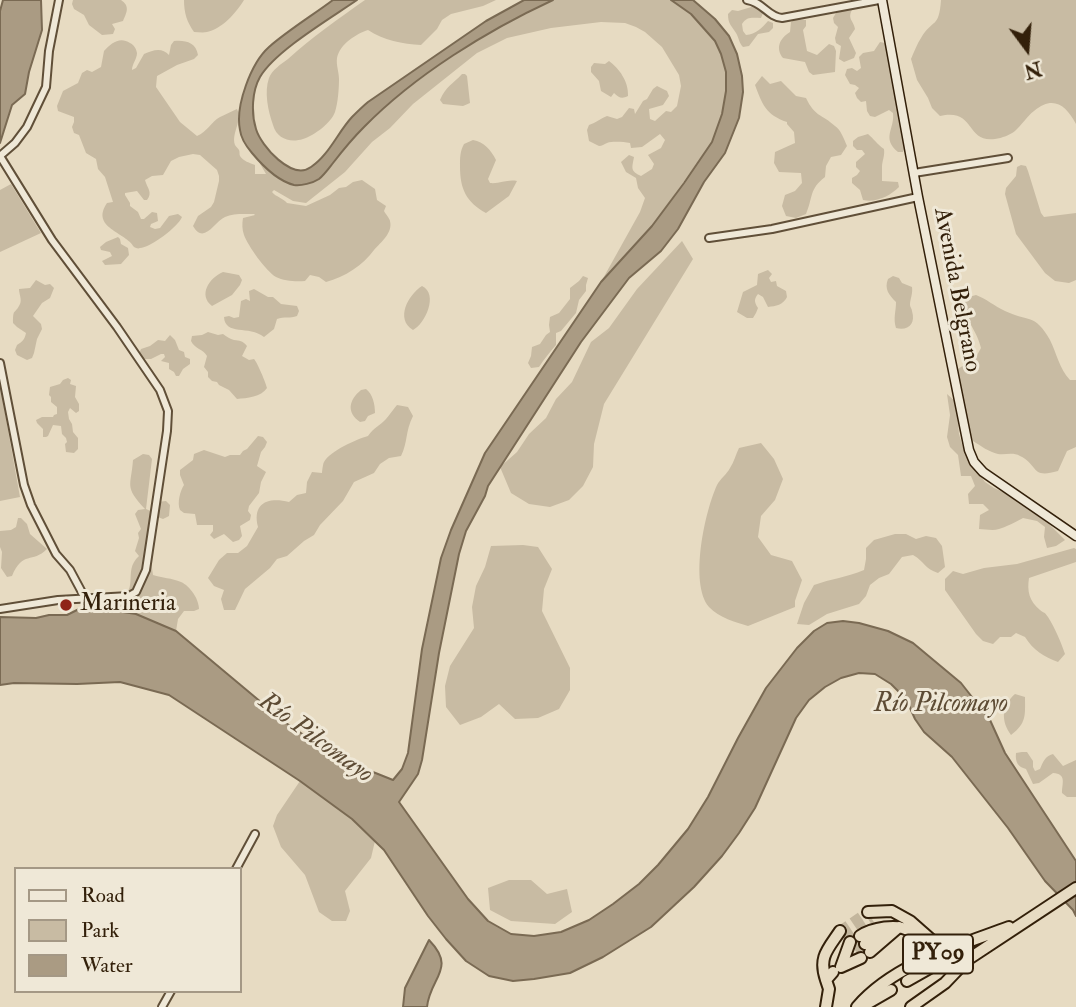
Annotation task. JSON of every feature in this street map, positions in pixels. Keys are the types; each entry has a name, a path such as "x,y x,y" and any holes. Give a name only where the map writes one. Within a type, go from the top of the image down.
{"highway":[{"name":"PY09","path":"911,1007 945,983 967,960 1074,889"},
{"path":"870,916 883,910 892,911 910,921 935,943 960,946"},
{"name":"PY09","path":"859,1007 875,989 922,961 1028,919"},
{"path":"826,1007 833,973 869,930 899,927 910,931 925,946 932,949 960,946"},
{"path":"833,973 823,962 826,951 855,944 899,927"},
{"path":"833,973 855,944"},
{"path":"908,981 960,946"},
{"path":"859,1007 891,990"}],"street":[{"path":"0,609 58,600 129,596 136,592 146,570 167,431 168,411 160,390 52,240 0,156 27,127 46,87 49,51 59,0"},
{"path":"747,0 760,4 772,16 782,18 881,0"},
{"name":"Avenida Belgrano","path":"881,0 966,440 974,462 983,472 1076,536"},
{"path":"914,173 1008,158"},
{"path":"709,238 772,229 918,197"},
{"path":"0,363 30,505 56,554 70,570 85,598"},
{"path":"237,867 255,834"}],"green space":[{"path":"73,0 121,0 127,7 123,21 112,24 115,29 113,34 102,35 89,25 84,15 74,9"},
{"path":"184,0 244,0 223,24 207,32 194,32 185,13"},
{"path":"365,0 496,0 451,14 442,20 421,45 393,41 368,30 354,37 341,48 337,58 338,96 335,112 330,120 317,132 303,139 289,140 281,137 275,130 268,108 267,89 270,75 316,36"},
{"path":"553,0 671,0 691,14 715,41 726,72 722,114 712,142 652,226 601,282 645,198 638,188 636,178 626,172 621,162 629,155 634,157 633,169 641,176 652,169 654,164 648,155 661,148 665,140 660,134 642,147 631,148 630,143 618,142 599,146 589,141 589,125 607,116 617,119 622,117 629,108 634,109 635,114 657,86 667,91 669,96 663,105 649,109 650,119 655,121 677,106 681,86 679,75 662,47 645,32 625,23 601,22 551,28 507,38 477,53 413,104 372,142 345,172 306,203 293,201 274,190 274,194 287,203 306,206 339,188 362,180 375,189 377,200 386,206 384,211 390,220 390,229 386,237 347,274 326,282 310,275 305,281 298,281 272,274 244,235 243,218 254,214 228,216 205,233 197,231 193,226 198,216 214,202 219,181 217,170 200,155 179,157 171,161 163,175 145,180 150,192 147,200 137,191 125,193 130,206 138,212 141,219 152,212 157,213 158,221 150,227 160,228 169,216 178,214 182,217 157,241 145,247 134,247 106,224 103,211 107,203 113,202 105,177 98,169 96,159 86,153 79,135 74,133 74,117 58,111 57,106 63,91 78,83 82,73 101,67 104,51 113,43 123,40 135,47 137,55 132,70 144,54 160,50 169,55 174,41 186,42 195,47 198,55 157,76 156,87 180,122 197,136 217,119 237,109 239,118 234,140 241,158 255,165 255,174 266,174 259,162 282,180 296,185 354,137 383,107 438,66 486,34"},
{"path":"941,0 1076,0 1076,124 1063,107 1047,104 1031,113 1011,134 998,139 986,139 979,136 960,117 940,116 932,108 917,80 911,59 921,38 937,19"},
{"path":"758,5 763,8 761,18 746,20 742,24 743,31 746,35 753,33 768,21 773,23 773,28 769,32 758,34 749,46 743,47 729,22 728,14 732,10 738,11"},
{"path":"852,10 850,18 855,29 849,38 856,53 854,58 844,62 839,59 841,46 836,43 838,27 833,18 836,13"},
{"path":"796,19 806,20 803,30 807,51 817,55 829,44 834,46 835,72 813,75 805,62 783,58 779,51 780,43 790,32 791,22"},
{"path":"880,42 885,43 888,48 905,147 903,152 898,152 890,142 893,113 889,110 875,117 870,116 866,101 861,102 855,93 859,88 850,84 845,75 847,69 857,71 861,68 859,57 863,53 874,51"},
{"path":"609,61 623,76 628,96 624,98 614,93 611,97 601,91 599,81 591,72 594,63 605,64"},
{"path":"462,74 467,76 470,103 463,106 443,104 440,100 445,91"},
{"path":"762,76 770,84 781,81 796,96 806,98 816,112 839,130 847,146 841,155 831,157 826,166 825,177 814,190 806,214 796,218 786,216 782,206 785,195 795,191 802,183 801,173 779,172 774,163 775,152 795,143 794,132 787,122 774,116 763,103 755,85"},
{"path":"868,134 884,149 882,181 898,182 899,187 887,196 873,201 863,200 860,190 852,183 852,178 860,171 856,162 865,154 853,146 853,141"},
{"path":"473,140 487,147 496,160 488,179 490,183 517,181 509,196 486,213 469,199 461,182 460,155 464,144"},
{"path":"1026,166 1044,217 1076,213 1076,280 1069,283 1055,281 1045,273 1016,234 1005,194 1006,188 1016,176 1017,167"},
{"path":"11,184 41,233 0,252 0,190"},
{"path":"118,237 121,244 128,248 129,255 121,264 105,265 102,261 112,256 100,247"},
{"path":"682,241 693,259 604,404 594,444 593,467 583,486 569,500 550,507 529,504 511,493 500,467 517,452 529,434 546,418 556,399 572,382 591,342 609,328 637,289"},
{"path":"768,270 772,274 769,278 771,282 776,281 777,286 786,291 787,297 776,306 768,307 763,297 758,294 755,301 758,308 756,313 753,318 747,318 737,312 743,292 757,285 758,274"},
{"path":"223,272 239,275 242,280 232,295 212,306 206,297 207,287 213,278"},
{"path":"583,276 588,278 586,291 579,300 576,313 561,331 556,333 556,345 539,367 531,368 528,363 532,347 540,344 550,332 550,317 559,313 570,299 570,288"},
{"path":"893,276 912,287 910,305 913,320 904,328 896,328 896,302 887,289 888,279"},
{"path":"36,280 54,288 50,298 42,303 33,316 42,329 32,358 27,360 17,355 15,350 26,333 13,323 13,315 21,302 19,289 30,288"},
{"path":"422,286 427,290 430,302 426,316 413,330 405,320 405,307 412,295"},
{"path":"254,289 273,297 281,304 297,306 297,316 277,319 274,329 264,337 252,331 233,329 225,323 224,317 239,317 241,301 250,301 249,291"},
{"path":"976,295 1040,326 1050,340 1066,375 1070,380 1076,380 1076,447 1067,451 1058,471 1039,472 1020,456 995,453 973,441 960,397 958,369 976,357 981,348 965,306 965,298"},
{"path":"208,332 223,334 247,346 242,356 249,360 254,359 267,388 264,391 237,399 229,390 208,377 204,367 207,356 191,341 192,336"},
{"path":"170,335 179,350 190,359 190,364 179,376 169,369 169,363 161,361 165,357 164,354 143,359 139,354 141,349 158,340 165,341"},
{"path":"68,378 71,380 70,384 76,386 75,397 79,404 79,411 76,413 70,408 68,412 73,432 78,438 78,449 74,453 66,452 67,442 61,426 53,425 48,436 43,437 43,429 36,420 57,414 57,407 51,402 49,395 50,387"},
{"path":"0,385 20,497 0,501"},
{"path":"366,389 373,400 375,413 360,422 353,414 351,406 357,394"},
{"path":"947,394 956,402 959,434 965,454 974,462 985,482 1014,497 1065,540 1047,548 1045,527 1037,521 1023,518 999,529 979,529 980,515 989,510 983,504 969,504 968,494 975,486 971,476 961,476 958,455 950,447 947,437 950,415"},
{"path":"397,405 408,407 413,416 401,456 389,458 380,464 374,473 354,482 343,501 314,535 287,556 277,559 245,589 235,610 224,610 221,599 224,590 214,586 208,578 219,560 227,553 238,553 247,546 258,527 257,512 260,507 268,501 289,502 297,495 306,493 312,472 322,473 327,458 344,446 368,436"},
{"path":"258,436 267,442 257,466 266,472 259,493 249,506 250,520 240,526 242,536 239,540 233,542 224,534 214,539 210,535 213,525 197,525 195,514 180,510 179,497 184,485 180,470 193,460 194,454 204,450 225,457 240,455"},
{"path":"761,443 774,459 783,479 775,500 761,516 758,537 771,555 792,561 802,580 795,607 748,626 723,617 709,607 700,581 701,547 717,485 731,466 739,448"},
{"path":"143,454 152,459 146,509 153,512 157,502 166,501 170,505 169,516 163,519 155,516 149,524 145,552 150,554 153,575 188,586 199,605 199,609 194,611 184,611 178,619 176,631 136,614 81,608 84,603 113,602 122,598 130,587 134,562 139,556 135,551 141,529 135,514 138,510 145,509 131,491 130,481 133,460"},
{"path":"18,518 27,524 30,534 47,549 24,560 12,576 7,577 1,568 0,531 16,527"},
{"path":"906,534 916,539 926,536 936,538 942,546 945,567 938,573 913,555 902,557 889,574 870,585 859,604 827,614 809,625 797,624 814,585 864,570 866,548 874,540"},
{"path":"491,546 538,547 552,569 544,589 542,611 570,668 570,690 559,709 538,718 515,719 499,704 481,717 460,725 446,707 445,686 450,666 474,628 472,607 476,586"},
{"path":"1074,548 1076,562 1029,578 1031,599 1048,617 1065,654 1058,662 1039,652 1025,637 1016,633 1011,637 1000,637 993,644 983,641 945,590 945,579 953,571 963,574 1017,564"},
{"path":"1015,694 1025,697 1025,714 1020,727 1011,735 1005,724 1004,714 1007,704"},
{"path":"1027,752 1035,771 1053,754 1063,766 1076,760 1076,797 1067,797 1062,793 1063,780 1057,774 1053,773 1033,784 1026,769 1017,761 1016,753"},
{"path":"300,781 352,819 375,841 371,858 345,891 350,911 346,921 332,921 319,912 305,875 281,847 273,826 277,815"},
{"path":"509,880 531,880 547,894 567,889 572,912 555,924 511,921 490,910 488,888"}],"water":[{"path":"3,0 41,0 42,30 25,94 12,105 0,143 0,11"},
{"path":"333,0 357,0 278,57 267,67 255,89 253,116 259,136 278,160 295,169 303,170 317,162 347,123 368,102 486,21 524,0 553,0 503,25 429,72 364,127 319,179 294,185 271,172 244,142 239,120 242,97 262,54"},
{"name":"Río Pilcomayo","path":"671,0 693,0 715,19 729,36 742,76 743,92 739,118 725,153 704,182 678,229 661,251 629,278 581,342 488,486 466,531 459,554 439,653 422,760 418,774 399,802 468,899 488,921 511,934 534,936 561,932 589,920 639,884 688,829 766,688 797,648 814,631 827,623 859,623 888,631 913,643 961,683 990,720 1005,753 1076,861 1076,916 1045,881 1008,828 952,757 924,732 906,699 891,684 875,674 859,673 841,678 809,700 796,718 755,808 739,833 694,887 651,927 603,957 570,973 513,981 489,976 466,961 428,916 384,850 352,819 300,781 169,695 120,682 0,685 0,617 67,615 81,608 136,614 176,631 286,723 338,758 393,780 402,769 408,753 422,649 441,558 485,453 601,282 652,226 684,183 712,142 722,114 726,72 721,54 715,41 691,14"},
{"path":"429,940 441,958 441,966 427,1007 403,1007 405,988"}],"tunnel":[{"path":"840,931 868,912"},
{"path":"844,937 872,919"},
{"path":"855,950 865,944"}],"place":[{"name":"Marineria","path":"66,605"}]}
